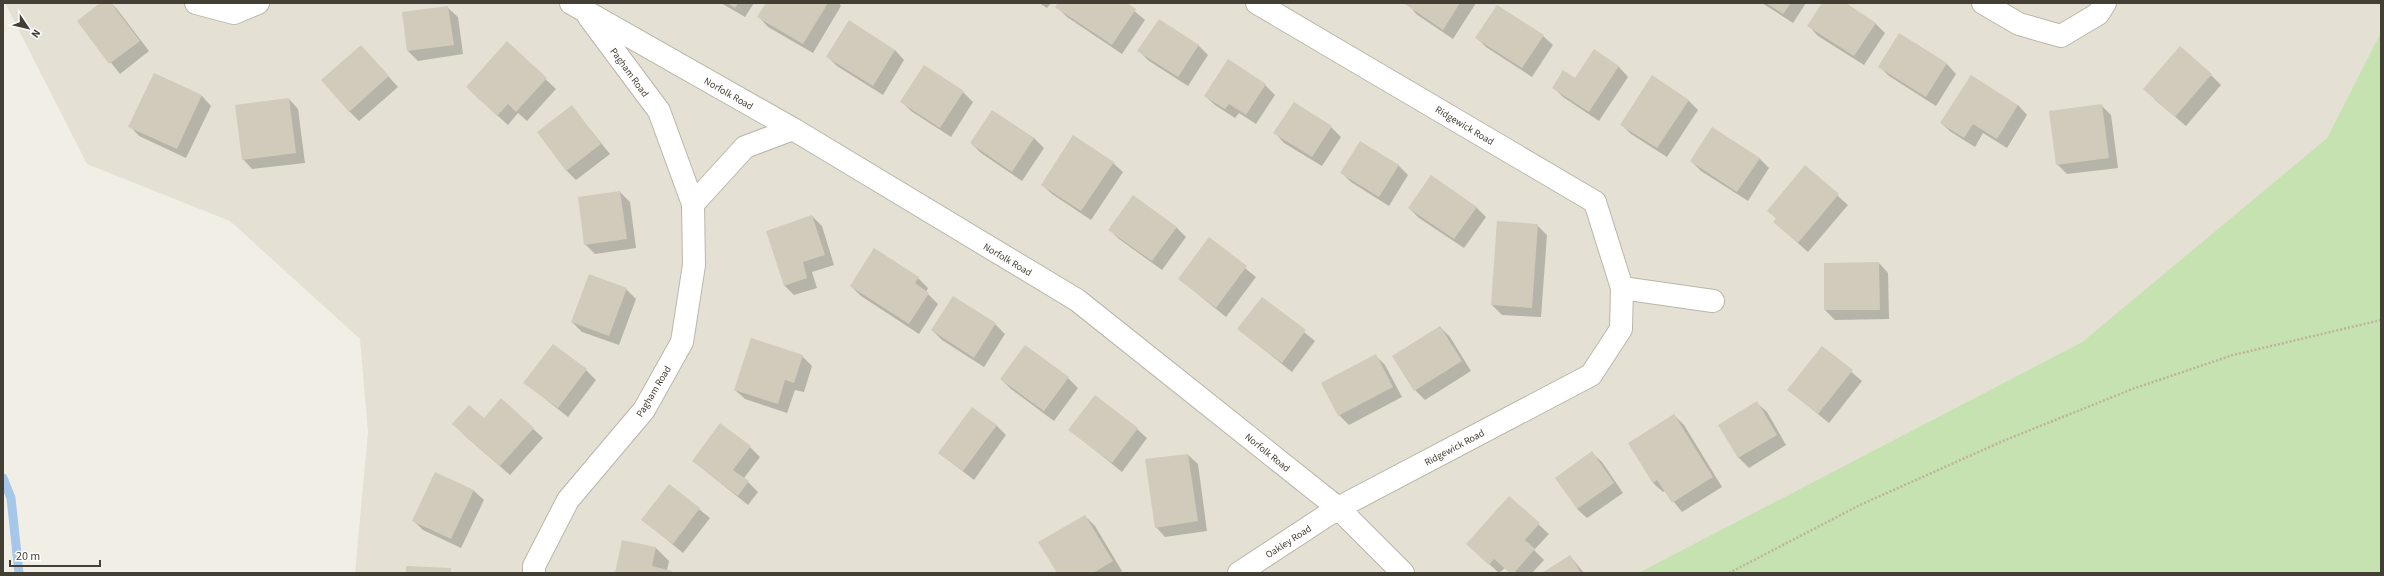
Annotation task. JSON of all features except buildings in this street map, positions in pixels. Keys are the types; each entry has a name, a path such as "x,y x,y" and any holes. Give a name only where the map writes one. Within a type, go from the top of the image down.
{"street":[{"path":"196,3 234,13 258,3"},
{"name":"Ridgewick Road","path":"1257,3 1595,202 1622,288 1622,329 1591,374 1338,508"},
{"path":"1984,3 2019,24 2061,36 2098,14 2105,3"},
{"name":"Norfolk Road","path":"578,7 792,130 1077,300 1338,508 1403,573"},
{"name":"Pagham Road","path":"534,573 534,566 568,500 644,410 682,342 694,265 693,204 659,111 578,7"},
{"path":"693,204 745,147 792,130"},
{"path":"1622,288 1713,301"},
{"name":"Oakley Road","path":"1239,573 1338,508"}],"path":[{"path":"1729,573 1860,505 2003,441 2135,388 2233,355 2381,320"}],"shaded area":[{"path":"5,3 2381,3 2381,32 2327,138 2082,342 1638,573 355,573 368,432 360,339 230,221 87,164"}],"green space":[{"path":"2381,32 2381,573 1638,573 2082,342 2327,138"}],"waterway":[{"path":"3,478 11,498 19,573"}]}
